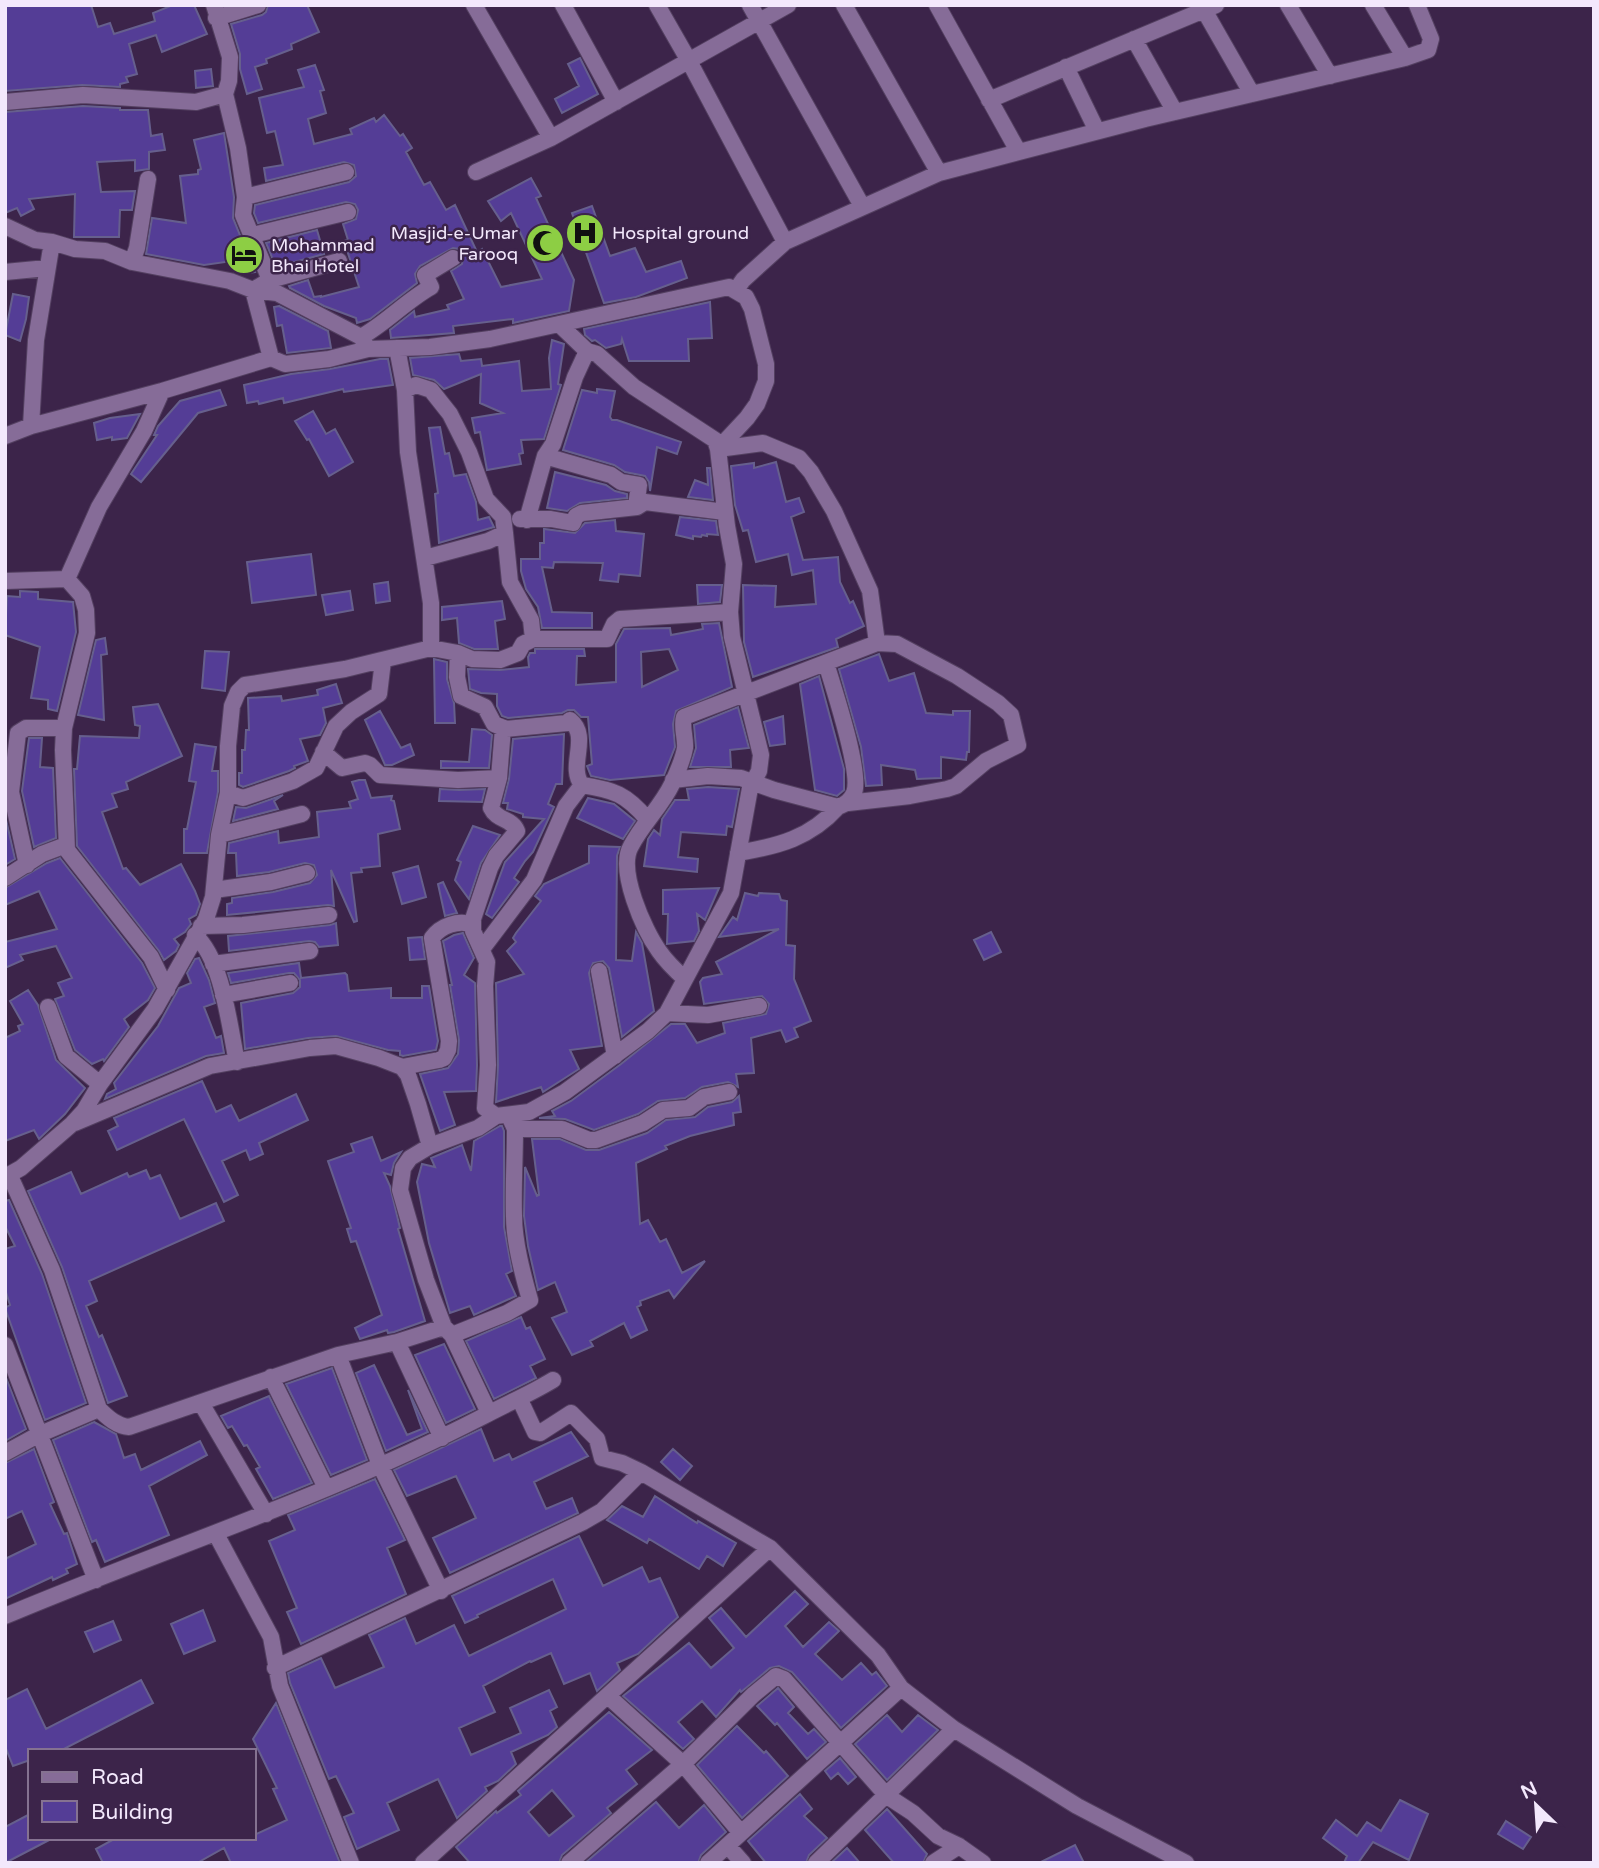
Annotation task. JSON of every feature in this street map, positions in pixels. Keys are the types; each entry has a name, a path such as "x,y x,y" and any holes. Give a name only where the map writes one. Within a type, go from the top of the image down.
{"street":[{"path":"258,5 215,11 230,57 229,81 225,94 238,148 245,197 243,215 270,280"},
{"path":"474,5 551,138"},
{"path":"563,5 616,103"},
{"path":"657,5 785,242"},
{"path":"750,5 862,206"},
{"path":"476,172 551,138 788,5"},
{"path":"844,5 939,173"},
{"path":"937,5 1018,151"},
{"path":"1288,5 1330,76"},
{"path":"1373,5 1405,58"},
{"path":"736,290 785,242 939,173 1097,131 1405,58 1428,50 1431,45 1429,31 1417,5"},
{"path":"989,100 1210,8 1252,94"},
{"path":"1134,39 1175,112"},
{"path":"1066,68 1097,131"},
{"path":"6,96 83,95 196,102 225,94"},
{"path":"245,197 346,172"},
{"path":"132,262 137,248 148,179"},
{"path":"253,235 348,212"},
{"path":"5,226 35,240 75,249 106,251 132,262 277,293 365,343 397,348 430,347 490,339 729,287 746,298 752,309 766,364 766,380 757,404 719,449"},
{"path":"31,426 36,340 52,242"},
{"path":"5,436 31,426 271,358 285,364 329,359 365,343 394,312 431,287 425,275 453,258"},
{"path":"253,290 270,280 339,261"},
{"path":"5,272 47,268"},
{"path":"253,290 271,358"},
{"path":"489,1413 426,1280 400,1190 403,1168 410,1158 430,1146 529,1112 565,1092 648,1031 667,1013 727,902 761,755 732,637 730,612 734,564 725,512 719,449 715,440 634,387 597,354 587,351 559,324"},
{"path":"397,348 405,390 408,452 431,603 432,648"},
{"path":"527,520 545,456 553,444 575,377 587,351"},
{"path":"405,390 416,385 430,390 450,414 469,452 486,499 504,525 510,582 531,620 533,639"},
{"path":"67,579 99,507 144,431 162,391"},
{"path":"719,449 763,443 799,458 811,472 834,511 870,591 877,643"},
{"path":"545,456 611,475 621,482 639,485 637,499 646,502 725,512"},
{"path":"425,558 488,541 504,525 551,519 573,523 576,516 582,513 636,507 646,502"},
{"path":"5,581 67,579"},
{"path":"67,579 82,596 87,633 64,728 66,845 69,854 151,957 167,990"},
{"path":"507,1120 520,1265 530,1300 507,1313 448,1331 338,1355 129,1427 123,1427 111,1420 99,1409 52,1270 8,1176 84,1111 167,990 210,909 219,835 228,793 228,746 232,706 238,692 245,685 345,669 432,648 472,659 500,660 518,653 523,645 533,639 609,638 614,624 620,620 730,612"},
{"path":"673,780 734,777 774,790 843,805 910,796 956,786 986,761 1019,743 1015,738 1011,715 989,696 897,644 877,643 684,717 682,723 685,750 664,800 630,846 626,870 645,926 662,955 684,978"},
{"path":"458,653 457,677 461,696 485,707 492,722 503,728 567,723 570,720 579,732 576,772 582,785"},
{"path":"228,793 243,798 293,782 305,772 316,768 336,726 351,712 379,694 383,661"},
{"path":"738,853 801,836 824,822 856,790 846,728 825,663"},
{"path":"27,865 11,820 18,733 26,728 64,728"},
{"path":"503,728 499,778 491,808 496,815 513,824 517,831 496,856 490,868 473,925 487,967 485,1108 507,1120 562,1129 589,1140 596,1140 643,1123 663,1110 689,1108 704,1097 729,1092"},
{"path":"323,752 342,768 365,763 380,775 458,780 499,778"},
{"path":"582,785 621,794 648,819"},
{"path":"482,949 534,880 566,806 582,785"},
{"path":"219,835 302,814"},
{"path":"5,878 41,854 66,845"},
{"path":"214,890 271,882 307,873"},
{"path":"198,930 329,915"},
{"path":"402,1067 439,1060 444,1058 448,1050 445,1011 432,938 440,930 460,922 473,925"},
{"path":"198,930 223,995 237,1062"},
{"path":"213,964 310,951"},
{"path":"599,971 615,1056"},
{"path":"223,995 290,983"},
{"path":"667,1013 708,1015 759,1006"},
{"path":"48,1007 66,1056 100,1084"},
{"path":"72,1124 202,1069 310,1048 336,1046 402,1067 408,1075 430,1146"},
{"path":"397,1342 442,1438"},
{"path":"5,1346 96,1580"},
{"path":"338,1355 380,1465 441,1591"},
{"path":"271,1377 326,1488"},
{"path":"5,1616 266,1514 380,1465 520,1400 553,1380"},
{"path":"520,1400 535,1432 540,1433 571,1412 597,1439 602,1458 622,1462 642,1472 770,1548 878,1655 901,1688 954,1729 1077,1806 1186,1863"},
{"path":"201,1403 266,1514"},
{"path":"5,1453 38,1435 99,1409"},
{"path":"275,1668 583,1522 602,1511 642,1472"},
{"path":"216,1534 271,1637 275,1668 289,1710 351,1863"},
{"path":"423,1863 609,1697 770,1548"},
{"path":"569,1863 683,1764 776,1676 784,1679 887,1796 914,1813 938,1836 959,1846 983,1863"},
{"path":"708,1863 901,1688"},
{"path":"609,1697 683,1764 741,1833"},
{"path":"816,1863 954,1729"},
{"path":"727,1846 743,1863"},
{"path":"933,1863 959,1846"}],"building":[{"path":"5,5 91,5 98,27 110,23 114,34 155,21 153,13 173,5 194,5 207,34 162,52 156,35 129,44 137,74 126,77 128,82 120,84 120,87 82,85 5,91"},
{"path":"268,5 307,5 319,32 291,44 292,49 266,59 267,63 255,67 262,89 247,94 231,24 262,15"},
{"path":"580,58 598,94 562,113 555,99 579,86 568,64"},
{"path":"315,65 324,90 320,91 326,113 308,119 314,144 352,134 350,129 374,118 376,122 384,115 400,136 403,134 412,148 406,152 424,185 430,182 446,210 455,205 477,252 482,249 501,287 542,279 511,213 501,221 488,201 531,178 541,196 536,198 574,280 569,311 513,323 513,319 453,326 454,333 391,338 390,330 414,311 415,317 449,309 447,305 464,299 451,271 462,264 463,257 459,249 453,248 420,266 415,274 417,283 370,319 357,323 356,318 324,306 290,288 289,286 308,280 314,297 321,297 359,287 344,241 348,240 343,224 356,219 358,210 355,204 346,202 258,223 254,213 255,205 349,182 356,176 354,165 344,162 266,181 264,168 283,165 275,131 267,133 259,98 304,87 298,70"},
{"path":"211,69 213,86 196,88 195,71"},
{"path":"83,106 148,110 151,136 162,134 165,150 149,152 149,169 135,171 135,160 97,162 101,192 135,191 132,210 120,210 119,237 74,237 75,194 29,199 34,209 21,216 17,208 5,213 5,112"},
{"path":"224,133 234,197 233,218 255,272 247,273 246,269 234,271 232,261 204,265 146,254 152,218 186,223 180,176 198,174 201,169 194,140"},
{"path":"592,206 610,256 635,248 646,272 681,261 687,278 636,297 604,303 572,213"},
{"path":"317,230 324,254 276,267 266,243"},
{"path":"13,294 29,297 20,341 5,335"},
{"path":"710,302 712,338 688,339 689,361 629,361 622,339 621,344 606,348 585,335 584,329"},
{"path":"279,306 328,331 331,348 287,353 282,325 277,326 274,307"},
{"path":"552,340 564,344 558,384 561,385 544,439 521,440 521,464 487,470 480,432 475,433 472,418 503,413 480,403 481,374 444,389 434,380 413,375 410,358 459,354 461,361 481,359 482,366 519,361 522,391 551,389 549,358"},
{"path":"388,359 393,385 344,392 343,389 284,403 283,398 259,404 258,401 247,403 244,385"},
{"path":"597,389 615,391 610,417 612,420 681,442 677,454 657,447 650,491 645,476 625,472 614,465 563,450 582,390 597,393"},
{"path":"220,390 226,405 198,413 141,482 131,474 157,435 154,435 158,426 180,401"},
{"path":"313,411 326,434 335,429 353,462 329,476 309,439 307,440 295,421"},
{"path":"140,414 127,438 97,440 94,423"},
{"path":"440,427 445,454 449,453 454,476 466,474 476,502 478,520 489,517 494,527 439,543 435,494 438,493 429,428"},
{"path":"776,462 786,502 799,498 804,512 791,517 803,560 838,557 840,582 850,603 853,601 864,626 836,639 838,647 753,677 744,642 743,585 776,586 775,607 816,604 813,570 792,575 788,554 756,562 748,530 743,531 735,505 731,466 754,463 754,468"},
{"path":"707,468 710,468 713,500 688,497 695,480 708,485"},
{"path":"555,472 606,485 627,494 627,498 580,503 567,511 547,508"},
{"path":"680,517 716,521 718,535 693,536 693,539 676,535"},
{"path":"615,520 616,531 644,534 640,576 619,574 618,582 600,580 603,563 554,562 553,568 542,567 552,612 592,613 592,628 542,628 538,607 526,589 521,559 540,559 540,543 544,543 544,529 575,533 585,523"},
{"path":"311,554 316,595 252,603 247,562"},
{"path":"388,582 390,601 376,603 374,584"},
{"path":"697,585 722,585 720,602 698,604"},
{"path":"20,591 38,592 38,599 73,602 76,632 57,711 48,709 48,700 31,698 40,647 5,635 7,596 20,597"},
{"path":"350,591 353,610 326,615 322,595"},
{"path":"502,601 505,619 495,621 498,649 474,649 459,643 457,618 442,620 442,607"},
{"path":"719,623 732,687 676,711 673,724 675,747 664,775 610,780 591,776 587,766 592,764 588,717 581,717 574,710 568,710 562,713 508,718 502,716 497,706 497,694 470,689 468,669 529,667 528,657 530,653 535,653 535,649 584,649 585,656 577,656 576,685 616,682 616,644 624,629 670,628 671,635 703,629 702,624","holes":["669,649 678,670 642,687 641,652"]},
{"path":"105,638 107,654 101,655 104,720 78,715 96,640"},
{"path":"205,651 229,652 225,691 202,688"},
{"path":"879,654 889,681 914,673 926,713 953,715 953,711 970,711 969,752 966,760 941,757 941,778 917,779 915,770 881,765 882,785 866,786 861,747 839,669"},
{"path":"434,659 447,662 447,679 454,703 455,723 435,723"},
{"path":"819,676 844,769 844,790 837,796 815,790 800,684"},
{"path":"336,684 342,703 323,708 326,723 320,735 300,739 308,761 289,771 243,787 239,785 242,750 245,750 246,730 249,730 248,698 281,696 282,701 318,695 317,690"},
{"path":"158,704 182,756 126,782 128,789 112,794 117,807 102,812 123,869 126,868 140,885 181,864 195,891 200,904 196,915 189,919 191,924 185,932 174,939 179,945 176,951 164,960 77,846 74,769 77,769 80,736 139,738 140,726 135,725 133,707"},
{"path":"738,707 749,748 730,750 731,767 690,767 696,748 694,725"},
{"path":"380,711 401,748 410,744 414,755 392,765 385,765 365,720"},
{"path":"783,716 785,744 770,746 764,722"},
{"path":"472,729 485,730 492,735 489,768 441,768 441,761 469,762"},
{"path":"564,734 562,784 556,784 548,804 554,807 533,852 514,878 519,882 492,918 486,914 505,862 544,819 523,817 523,814 507,809 508,803 503,803 509,779 513,739"},
{"path":"29,738 42,738 40,767 53,768 56,838 34,847 22,791"},
{"path":"195,744 216,747 212,771 218,771 218,792 207,853 184,853 184,829 187,829 196,782 189,781"},
{"path":"365,780 371,798 392,796 400,829 378,834 380,866 361,868 362,872 351,873 357,921 354,922 331,870 334,906 227,915 227,904 232,903 232,898 310,883 317,875 314,865 305,863 237,876 236,853 228,853 229,843 278,831 279,843 319,837 317,812 351,808 349,802 358,799 352,782"},
{"path":"440,789 485,789 482,802 439,801"},
{"path":"687,789 739,789 732,827 727,826 726,835 681,832 678,857 698,859 697,872 644,866 648,839 654,830 660,835 662,819 675,800 689,800"},
{"path":"283,795 274,801 278,809 233,821 236,807 246,808"},
{"path":"588,798 614,804 635,821 623,839 577,818"},
{"path":"5,815 15,859 5,865"},
{"path":"473,826 500,835 481,863 469,899 455,880 461,862 457,860"},
{"path":"589,846 620,847 617,856 616,960 632,961 636,932 642,943 654,1011 622,1037 609,968 603,961 593,963 589,973 602,1046 570,1050 579,1069 543,1092 541,1087 496,1102 496,983 524,974 507,951 516,942 513,938 516,933 541,901 535,896 544,884 589,863"},
{"path":"60,858 142,963 155,988 148,1000 124,1019 129,1027 104,1061 103,1059 92,1064 75,1050 55,999 64,996 58,983 72,978 56,946 20,955 23,960 5,968 5,942 57,929 39,891 5,905 5,888"},
{"path":"418,866 426,897 402,904 393,873"},
{"path":"443,882 457,913 445,916 438,884"},
{"path":"719,888 705,920 697,914 699,931 694,941 667,944 668,914 663,914 663,890"},
{"path":"745,893 758,896 759,893 779,894 781,900 787,901 786,945 795,946 794,979 811,1021 794,1028 798,1037 786,1042 781,1030 751,1038 754,1073 736,1074 738,1087 728,1082 702,1087 685,1098 658,1101 638,1114 594,1130 565,1119 539,1118 555,1116 552,1111 571,1101 671,1024 685,1024 697,1043 725,1033 723,1023 766,1014 769,1004 762,996 704,1004 700,982 703,978 722,974 716,962 779,929 719,937 733,917 737,920"},
{"path":"336,923 338,945 319,947 315,942 309,941 229,951 228,936"},
{"path":"991,932 1001,952 984,960 974,940"},
{"path":"463,933 474,958 464,975 475,983 476,1091 444,1092 455,1125 440,1131 420,1074 448,1068 458,1054 459,1040 452,985 443,941"},
{"path":"422,937 425,959 410,960 408,938"},
{"path":"199,958 215,1003 204,1007 216,1038 221,1036 224,1053 206,1056 105,1099 107,1094 116,1089 114,1083 158,1026 179,988 191,983 187,973 195,959"},
{"path":"299,963 301,978 345,973 349,991 391,988 391,998 422,998 422,986 429,986 438,1041 436,1050 403,1056 400,1051 336,1036 245,1049 241,1003 293,993 300,987 300,980 294,973 289,973 231,983 228,973"},
{"path":"28,990 38,1005 56,1060 85,1088 65,1114 39,1139 34,1130 5,1141 5,1038 20,1031 18,1026 23,1024 10,1001"},
{"path":"202,1081 216,1112 231,1105 239,1121 296,1094 308,1120 259,1143 263,1154 250,1160 246,1150 222,1161 238,1195 224,1202 184,1119 117,1150 108,1131 118,1126 114,1118"},
{"path":"739,1096 741,1112 733,1113 734,1125 690,1136 665,1146 667,1149 636,1163 640,1224 648,1220 660,1242 666,1239 682,1273 705,1261 674,1298 669,1290 640,1301 641,1305 637,1307 647,1330 631,1338 624,1323 590,1341 593,1346 572,1355 552,1318 567,1312 555,1282 538,1290 528,1246 524,1216 525,1167 537,1196 539,1195 532,1139 560,1139 586,1150 599,1150 647,1133 666,1120 695,1117 708,1107 732,1102"},
{"path":"500,1126 504,1131 504,1227 512,1271 506,1274 516,1296 474,1315 470,1306 450,1313 429,1243 417,1182 422,1164 435,1167 431,1158 462,1145 471,1171 474,1141"},
{"path":"372,1137 381,1161 401,1152 391,1175 384,1173 390,1186 400,1228 398,1229 425,1321 394,1332 388,1333 387,1330 360,1339 355,1328 382,1315 356,1241 351,1242 347,1229 351,1228 328,1161 354,1152 351,1144"},
{"path":"146,1170 150,1179 160,1175 180,1219 216,1203 224,1221 89,1281 97,1301 86,1306 99,1337 102,1335 127,1396 108,1403 62,1267 28,1191 71,1172 81,1194 127,1173 129,1177"},
{"path":"9,1200 42,1274 86,1403 45,1420 5,1308 10,1305 5,1289 5,1249 15,1246 5,1226 5,1201"},
{"path":"521,1317 526,1329 530,1327 545,1359 530,1366 536,1378 494,1399 466,1341"},
{"path":"444,1344 475,1409 446,1423 415,1355"},
{"path":"374,1365 407,1435 422,1429 408,1390 428,1432 386,1451 356,1373"},
{"path":"332,1368 367,1460 331,1475 286,1384"},
{"path":"5,1375 26,1429 5,1441"},
{"path":"269,1396 312,1483 273,1499 256,1469 260,1467 247,1445 244,1446 232,1426 228,1428 221,1416"},
{"path":"94,1422 116,1434 124,1458 135,1454 141,1470 200,1441 207,1455 149,1486 169,1535 105,1562 96,1540 92,1542 53,1440"},
{"path":"481,1429 494,1461 509,1454 512,1460 571,1432 588,1456 534,1482 546,1509 572,1498 578,1513 450,1573 433,1538 476,1518 456,1476 407,1496 394,1470"},
{"path":"34,1449 54,1502 50,1504 64,1534 67,1533 77,1564 66,1569 68,1573 53,1580 52,1577 5,1599 5,1559 36,1544 22,1511 5,1519 5,1463"},
{"path":"673,1449 692,1466 680,1480 661,1462"},
{"path":"375,1479 405,1540 387,1548 406,1594 301,1644 287,1612 297,1608 269,1541 295,1530 288,1515"},
{"path":"655,1496 697,1523 698,1521 736,1543 723,1566 707,1556 699,1569 649,1539 647,1543 607,1520 622,1506 643,1517"},
{"path":"579,1536 603,1586 642,1567 649,1582 660,1578 678,1617 638,1654 617,1663 620,1670 597,1691 590,1673 564,1684 551,1653 483,1686 495,1712 459,1728 471,1755 521,1733 510,1708 549,1690 557,1707 550,1711 557,1727 548,1735 511,1752 516,1764 498,1781 485,1787 487,1791 457,1818 438,1779 387,1803 399,1830 357,1849 344,1817 354,1813 336,1776 329,1779 288,1673 321,1658 335,1688 384,1667 369,1635 405,1618 416,1644 454,1625 469,1656 566,1609 553,1579 465,1623 452,1596"},
{"path":"795,1591 808,1604 785,1626 803,1647 829,1622 839,1631 815,1654 842,1680 861,1663 872,1675 876,1672 887,1686 841,1728 792,1672 779,1666 770,1668 741,1692 740,1690 716,1717 702,1701 678,1722 694,1739 683,1749 623,1696 689,1643 711,1668 734,1648 709,1618 721,1608 746,1637"},
{"path":"203,1610 215,1641 184,1654 171,1624"},
{"path":"113,1621 121,1640 94,1652 85,1632"},
{"path":"141,1680 153,1703 64,1749 28,1749 28,1761 13,1766 5,1746 5,1700 27,1689 46,1729"},
{"path":"778,1688 794,1707 788,1713 808,1734 814,1729 826,1742 807,1759 777,1723 775,1725 757,1706"},
{"path":"276,1703 340,1863 231,1863 224,1848 197,1863 103,1863 96,1849 112,1840 256,1840 256,1834 287,1820 273,1789 277,1788 253,1739"},
{"path":"609,1712 652,1750 626,1770 637,1784 607,1808 611,1813 562,1855 559,1863 470,1863 456,1847 496,1811 497,1813 521,1795 518,1791","holes":["552,1790 574,1816 549,1836 528,1812"]},
{"path":"887,1715 902,1732 918,1715 938,1730 887,1780 855,1744"},
{"path":"737,1726 764,1753 766,1751 788,1776 742,1818 697,1765"},
{"path":"840,1758 856,1777 848,1784 838,1773 831,1779 825,1771"},
{"path":"800,1794 812,1809 804,1816 827,1838 809,1855 806,1863 766,1863 748,1841"},
{"path":"1400,1800 1428,1814 1409,1860 1373,1842 1358,1863 1344,1863 1347,1856 1323,1838 1336,1820 1357,1836 1367,1822 1381,1831"},
{"path":"656,1802 679,1828 704,1805 726,1832 701,1855 698,1863 585,1863"},
{"path":"887,1809 927,1854 923,1863 894,1863 865,1830"},
{"path":"28,1815 28,1840 49,1840 5,1863 5,1827"},
{"path":"1506,1821 1531,1837 1523,1849 1498,1834"},
{"path":"1075,1845 1084,1863 1039,1863"},
{"path":"847,1848 860,1863 831,1863"}],"place":[{"name":"Hospital ground","path":"585,233"},
{"name":"Masjid-e-Umar Farooq","path":"545,243"},
{"name":"Mohammad Bhai Hotel","path":"244,255"}]}
